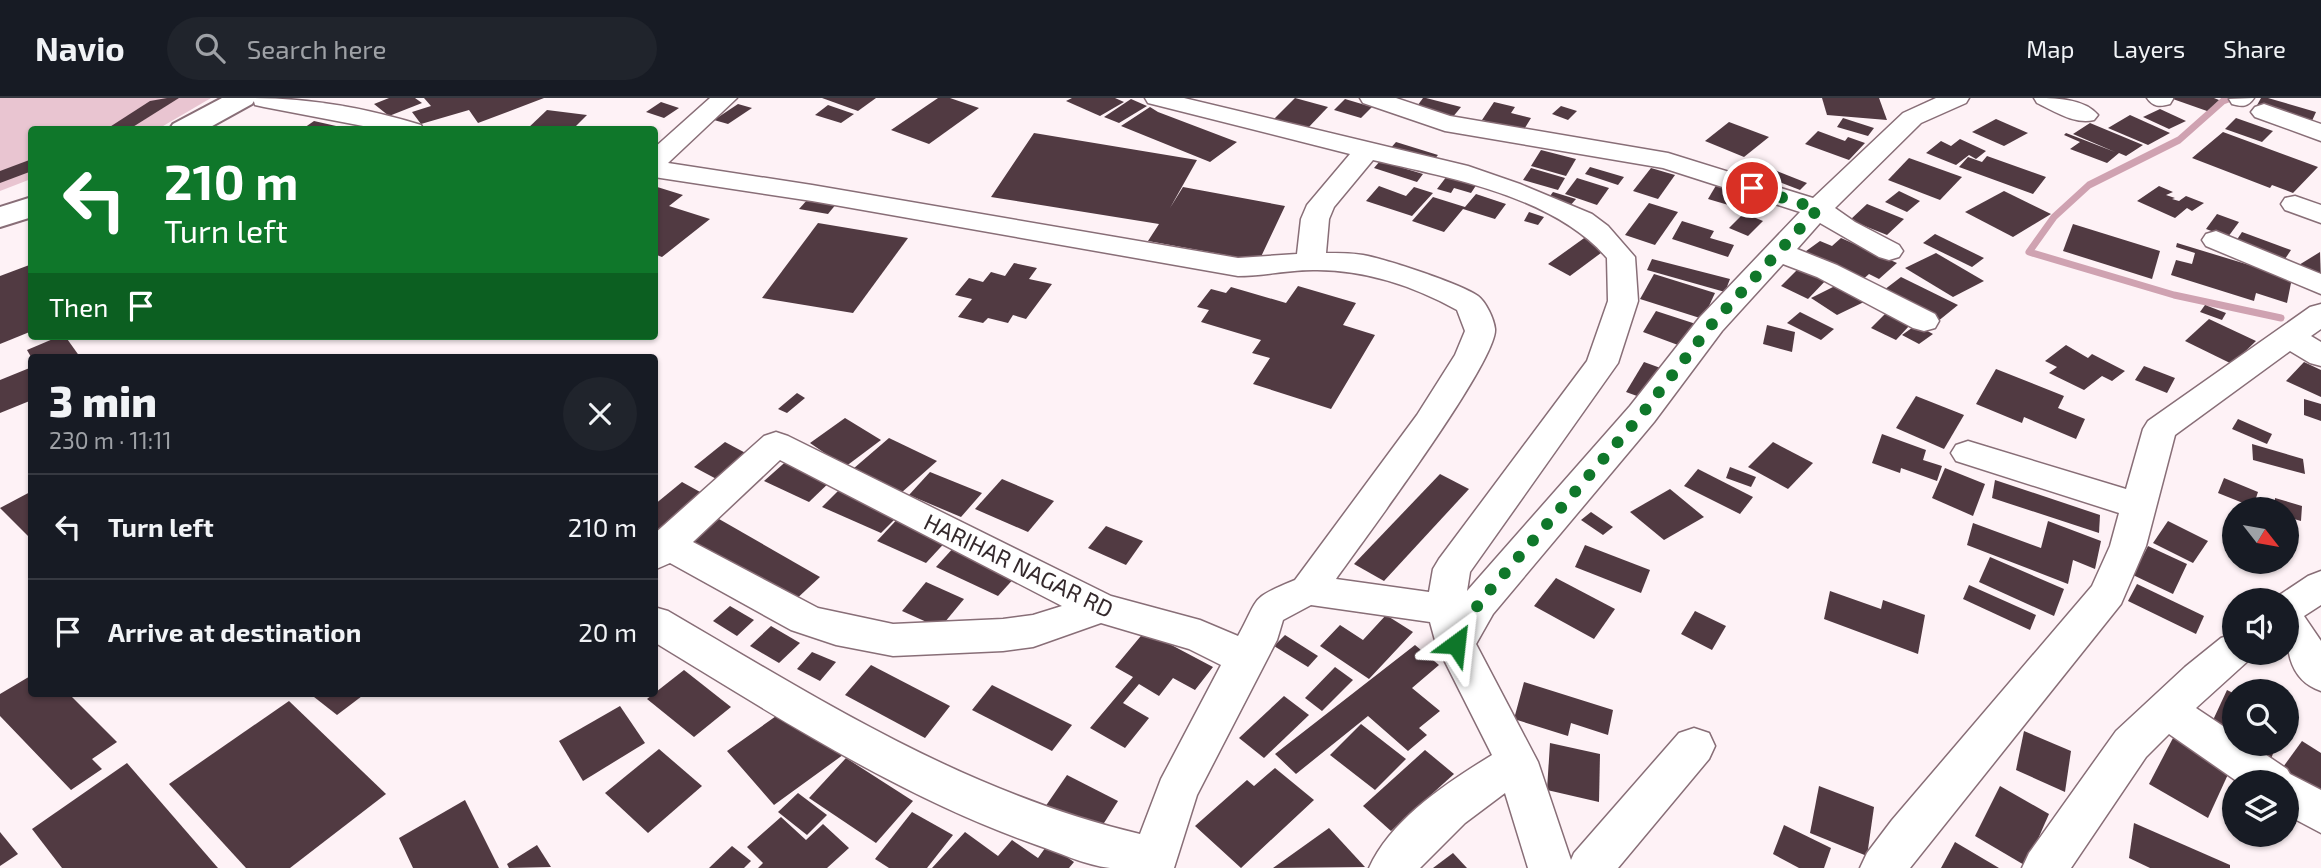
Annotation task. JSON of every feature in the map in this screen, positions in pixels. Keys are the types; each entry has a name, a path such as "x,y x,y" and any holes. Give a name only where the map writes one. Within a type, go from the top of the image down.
{"main road":[{"path":"193,126 258,99"},
{"path":"219,126 258,99"},
{"path":"0,203 28,192"},
{"path":"0,218 28,208"}],"street":[{"path":"658,158 725,98"},
{"path":"1157,98 1209,113 1460,172 1549,206 1594,229 1621,257 1623,301 1602,363 1452,569 1445,609 1456,644 1517,762 1551,868"},
{"path":"1372,98 1424,118 1466,116 1668,161 1818,209 1889,251"},
{"path":"1456,644 1479,603 1642,414 1712,324 1818,209 1912,118 1956,98"},
{"path":"2046,98 2085,115"},
{"path":"258,99 376,119 399,126"},
{"path":"2264,112 2321,133"},
{"path":"1311,261 1315,219 1321,205 1366,150"},
{"path":"658,170 812,192 1238,267 1265,268 1311,261 1361,262 1448,293 1469,304 1480,331 1471,355 1429,423 1308,590 1278,603 1267,612 1257,640 1245,658 1176,793 1151,863 1104,849 981,803 841,733 658,624"},
{"path":"2295,204 2321,215"},
{"path":"2216,240 2321,285"},
{"path":"1779,251 1827,271 1924,321"},
{"path":"1883,868 1908,834 2108,594 2128,546 2160,429 2321,314"},
{"path":"2289,337 2321,356"},
{"name":"HARIHAR NAGAR RD","path":"661,550 776,444 1101,608 1200,635 1245,658"},
{"path":"1968,453 2139,506"},
{"path":"661,550 805,620 893,640 1032,631 1101,608"},
{"path":"2299,600 2320,587"},
{"path":"1308,590 1445,609"},
{"path":"2299,640 2321,674"},
{"path":"2045,868 2131,744 2222,660"},
{"path":"2166,710 2254,770"},
{"path":"1590,868 1694,746"},
{"path":"1392,868 1447,808 1517,762"},
{"path":"2299,799 2321,813"}],"shaded area":[{"path":"0,98 211,98 163,126 28,126 28,180 0,191"}],"building":[{"path":"179,98 134,126 111,126 150,101"},
{"path":"389,98 415,98 422,103 389,116 374,104"},
{"path":"424,98 544,98 478,123 469,110 421,124 412,112 431,106"},
{"path":"822,98 876,98 858,111"},
{"path":"938,98 950,98 979,108 929,144 891,130"},
{"path":"1072,98 1115,98 1124,102 1100,116 1066,101"},
{"path":"1295,98 1328,107 1306,130 1273,120"},
{"path":"1423,98 1461,107 1452,118 1415,109"},
{"path":"1822,98 1879,98 1887,120 1827,115"},
{"path":"2170,98 2214,98 2219,100 2207,111"},
{"path":"2261,98 2316,112 2311,123 2256,107"},
{"path":"1131,99 1147,106 1119,123 1104,117"},
{"path":"1345,99 1372,107 1361,118 1334,110"},
{"path":"661,102 679,108 664,118 646,112"},
{"path":"1494,102 1515,107 1511,113 1531,118 1523,131 1482,120"},
{"path":"738,104 752,108 728,124 714,120"},
{"path":"828,105 854,114 841,123 815,115"},
{"path":"1561,106 1577,111 1568,120 1552,114"},
{"path":"1150,107 1237,142 1210,162 1121,126"},
{"path":"2160,109 2186,121 2169,129 2143,117"},
{"path":"547,110 587,115 576,126 530,126"},
{"path":"2130,115 2170,133 2148,145 2108,128"},
{"path":"1843,118 1874,128 1868,136 1837,127"},
{"path":"2236,118 2273,131 2262,142 2225,129"},
{"path":"1996,119 2028,133 2004,146 1972,132"},
{"path":"314,121 336,126 307,126"},
{"path":"1729,122 1769,137 1744,157 1705,141"},
{"path":"2090,123 2143,145 2126,156 2119,153 2107,163 2070,149 2080,142 2064,135 2066,133 2115,152 2073,134"},
{"path":"1818,131 1845,141 1848,137 1865,143 1849,160 1805,144"},
{"path":"2223,132 2318,167 2293,193 2272,185 2270,188 2192,158"},
{"path":"1034,133 1197,160 1170,208 1183,187 1285,206 1259,261 1148,241 1159,224 991,197"},
{"path":"1960,139 1986,151 1976,159 1969,155 1956,165 1926,153 1941,141 1951,146"},
{"path":"1396,142 1438,155 1432,162 1389,150"},
{"path":"1541,150 1576,159 1566,176 1531,166"},
{"path":"1987,156 2046,177 2033,194 1959,167 1968,157 1982,162"},
{"path":"1909,158 1962,177 1940,200 1888,180"},
{"path":"28,160 28,172 0,183 0,171"},
{"path":"1380,161 1423,174 1417,182 1374,168"},
{"path":"1590,167 1624,177 1618,185 1585,174"},
{"path":"1531,168 1565,178 1558,190 1523,180"},
{"path":"1651,168 1675,175 1658,199 1633,191"},
{"path":"1772,169 1807,183 1800,190 1764,176"},
{"path":"1447,176 1477,184 1471,193 1454,188 1451,193 1437,189"},
{"path":"1577,178 1609,188 1597,205 1565,194"},
{"path":"1718,182 1769,197 1759,214 1708,199"},
{"path":"1379,186 1406,196 1414,187 1433,193 1412,216 1366,201"},
{"path":"2159,186 2173,192 2166,195 2175,198 2172,199 2179,201 2186,196 2204,203 2192,211 2187,208 2175,218 2137,201"},
{"path":"658,187 683,195 669,206 710,219 662,257 658,256"},
{"path":"1899,191 1920,201 1907,212 1885,202"},
{"path":"2004,191 2051,214 2013,237 1965,212"},
{"path":"1553,192 1576,199 1569,207 1547,200"},
{"path":"1476,194 1506,204 1495,219 1463,209 1444,232 1412,221 1433,197 1465,207"},
{"path":"808,199 837,203 828,214 799,209"},
{"path":"1649,203 1678,212 1655,245 1625,235"},
{"path":"1867,204 1904,219 1887,235 1850,220"},
{"path":"1529,212 1544,217 1538,225 1524,221"},
{"path":"1744,213 1763,221 1748,236 1729,228"},
{"path":"2217,214 2239,222 2228,237 2206,229"},
{"path":"1682,221 1714,231 1710,238 1734,245 1728,257 1672,239"},
{"path":"818,223 908,238 853,313 762,298"},
{"path":"2073,224 2160,251 2152,279 2063,251"},
{"path":"2242,232 2291,250 2283,262 2234,244"},
{"path":"1935,234 1984,258 1972,267 1923,243"},
{"path":"1587,236 1609,247 1570,276 1548,264"},
{"path":"1841,238 1897,263 1879,279 1869,274 1860,282 1802,254 1820,241 1832,246"},
{"path":"2177,243 2292,278 2287,303 2256,293 2254,301 2171,275 2176,260 2192,264 2195,253 2176,247"},
{"path":"2320,252 2321,281 2294,268"},
{"path":"1936,253 1984,281 1953,297 1905,268"},
{"path":"1652,259 1730,279 1725,292 1647,270"},
{"path":"1014,263 1037,268 1029,279 1052,284 1026,319 1013,315 1008,323 988,318 983,323 958,317 972,299 955,295 969,278 983,282 991,272 1005,276"},
{"path":"1802,265 1829,277 1808,299 1781,286"},
{"path":"28,266 28,333 0,344 0,276"},
{"path":"1654,274 1715,293 1703,319 1640,299"},
{"path":"1901,277 1958,305 1937,322 1880,293"},
{"path":"1841,283 1868,300 1837,315 1811,298"},
{"path":"1298,286 1356,303 1343,325 1375,335 1331,409 1253,384 1270,358 1252,353 1261,340 1201,322 1209,310 1197,307 1211,289 1226,293 1231,287 1286,303"},
{"path":"2205,305 2226,313 2222,320 2200,312"},
{"path":"1656,311 1699,325 1686,348 1643,332"},
{"path":"1800,312 1834,329 1821,340 1787,323"},
{"path":"1886,313 1910,325 1896,340 1871,328"},
{"path":"2209,319 2256,341 2232,364 2185,341"},
{"path":"1767,325 1795,332 1792,352 1763,344"},
{"path":"1916,325 1933,334 1919,344 1902,335"},
{"path":"51,340 68,340 78,354 29,354 27,350"},
{"path":"2066,345 2088,358 2092,354 2125,371 2112,381 2102,376 2084,390 2049,373 2057,367 2045,361"},
{"path":"1644,362 1666,370 1648,400 1626,392"},
{"path":"2304,362 2321,370 2321,397 2286,381"},
{"path":"2144,366 2175,378 2167,393 2135,380"},
{"path":"28,369 28,402 0,413 0,380"},
{"path":"1996,369 2064,396 2058,408 2085,419 2076,439 2024,417 2022,423 1976,404"},
{"path":"797,393 805,398 787,413 778,409"},
{"path":"1916,396 1964,415 1944,449 1896,428"},
{"path":"2304,399 2321,404 2321,421 2304,415"},
{"path":"845,418 881,440 845,467 810,443"},
{"path":"2238,419 2272,434 2267,444 2232,429"},
{"path":"1882,434 1926,450 1923,460 1942,466 1937,481 1901,468 1900,473 1872,463"},
{"path":"889,438 937,461 901,493 853,469"},
{"path":"725,442 753,457 722,482 694,467"},
{"path":"1773,442 1813,463 1788,489 1748,467"},
{"path":"2252,444 2303,459 2305,474 2253,460"},
{"path":"791,457 835,477 809,502 764,481"},
{"path":"1730,467 1756,477 1751,487 1726,478"},
{"path":"1945,468 1985,484 1973,516 1932,498"},
{"path":"1698,469 1753,497 1740,514 1684,486"},
{"path":"930,472 982,493 961,517 909,495"},
{"path":"1440,474 1469,489 1384,581 1354,564"},
{"path":"2224,478 2258,492 2256,497 2228,497 2218,493"},
{"path":"1002,479 1054,501 1028,532 975,509"},
{"path":"1995,480 2100,515 2099,533 1992,498"},
{"path":"682,482 711,498 664,537 658,533 658,502"},
{"path":"842,487 901,513 881,533 822,507"},
{"path":"1670,489 1704,517 1664,540 1630,512"},
{"path":"28,493 28,536 0,508"},
{"path":"1591,512 1613,527 1603,535 1581,520"},
{"path":"902,514 951,536 926,563 877,541"},
{"path":"719,519 820,577 792,603 689,543"},
{"path":"2048,521 2101,541 2095,569 2073,560 2068,584 1967,545 1973,523 2041,548"},
{"path":"2168,521 2208,541 2193,563 2153,543"},
{"path":"1106,526 1143,541 1126,565 1088,548"},
{"path":"1585,545 1650,570 1641,593 1575,567"},
{"path":"955,546 1017,575 998,596 936,567"},
{"path":"2148,546 2187,564 2173,594 2133,575"},
{"path":"1990,557 2064,589 2054,616 1979,582"},
{"path":"1556,578 1615,609 1594,639 1534,606"},
{"path":"926,582 964,599 940,628 902,611"},
{"path":"2137,584 2204,616 2196,634 2128,601"},
{"path":"1969,585 2036,615 2030,630 1963,599"},
{"path":"1830,591 1881,609 1883,600 1925,615 1918,654 1824,619"},
{"path":"730,606 754,620 737,636 713,621"},
{"path":"1695,611 1726,626 1712,650 1681,634"},
{"path":"1386,615 1413,632 1369,679 1320,646 1340,625 1363,640"},
{"path":"771,626 800,643 779,663 750,646"},
{"path":"1145,631 1213,667 1195,690 1173,678 1159,696 1139,684 1123,703 1149,718 1125,748 1090,728 1133,677 1115,667"},
{"path":"1285,635 1318,656 1308,667 1274,646"},
{"path":"1415,645 1439,665 1412,688 1440,711 1419,728 1427,735 1408,751 1368,716 1296,774 1275,754"},
{"path":"812,652 836,662 820,681 797,669"},
{"path":"871,665 950,706 925,738 845,695"},
{"path":"1335,667 1353,680 1322,711 1305,698"},
{"path":"684,670 731,707 694,737 647,699 658,697 658,690"},
{"path":"28,677 28,697 72,697 117,742 92,759 102,769 71,790 0,716 0,694"},
{"path":"1524,682 1613,710 1608,735 1571,723 1568,736 1514,719"},
{"path":"992,685 1072,725 1052,751 972,710"},
{"path":"1284,696 1309,715 1264,758 1239,738"},
{"path":"314,697 361,697 337,715"},
{"path":"289,701 386,794 290,868 246,868 169,784"},
{"path":"2222,701 2222,741 2207,733"},
{"path":"620,706 645,743 583,781 559,741"},
{"path":"786,709 814,739 827,731 847,752 774,805 727,751"},
{"path":"1361,724 1406,759 1375,790 1330,755"},
{"path":"2024,731 2071,751 2065,792 2016,770"},
{"path":"2173,738 2230,770 2222,770 2222,787 2208,818 2149,784"},
{"path":"2302,741 2321,753 2321,801 2299,787 2299,770 2281,770 2291,756 2299,756 2299,745"},
{"path":"1550,743 1600,754 1599,802 1547,790"},
{"path":"659,749 702,786 648,833 605,793"},
{"path":"1425,750 1454,774 1391,831 1363,806"},
{"path":"2250,756 2272,756 2268,766"},
{"path":"846,758 913,801 876,843 809,798"},
{"path":"127,763 218,868 62,868 32,829"},
{"path":"1275,768 1314,800 1241,868 1195,826 1247,780 1254,786"},
{"path":"1067,775 1118,801 1097,834 1045,807"},
{"path":"1819,786 1874,807 1867,856 1810,833"},
{"path":"2000,786 2049,814 2026,866 1975,836"},
{"path":"798,793 827,815 807,835 778,812"},
{"path":"465,800 499,868 413,868 399,838"},
{"path":"912,812 953,835 927,868 889,868 875,859"},
{"path":"781,817 806,840 823,824 849,848 827,868 758,868 763,863 747,847"},
{"path":"2134,823 2230,865 2230,868 2150,868 2129,858"},
{"path":"1784,825 1831,848 1824,868 1799,868 1773,854"},
{"path":"1329,828 1365,867 1273,868"},
{"path":"0,832 18,854 0,866"},
{"path":"965,832 998,856 1012,840 1038,858 1048,844 1074,862 1069,868 932,868"},
{"path":"1955,842 1999,868 1941,868"},
{"path":"537,845 551,867 509,868 507,864"},
{"path":"732,846 751,861 744,868 709,868"},
{"path":"1453,853 1467,868 1433,868"}],"waterway":[{"path":"2231,98 2223,101 2179,140 2089,185 2054,217 2029,252 2174,295 2281,318"}],"route":[{"path":"1456,644 1479,603 1642,414 1712,324 1818,209 1752,188"}]}
